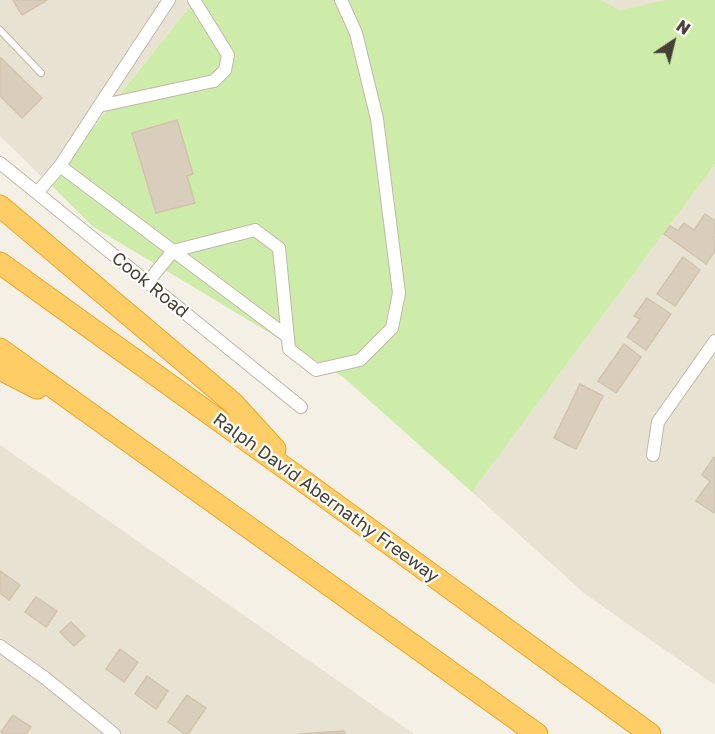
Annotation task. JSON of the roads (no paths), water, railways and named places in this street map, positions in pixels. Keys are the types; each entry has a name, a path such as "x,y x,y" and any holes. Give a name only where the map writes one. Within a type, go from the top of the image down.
{"highway":[{"path":"0,206 233,404 306,483"},
{"name":"Ralph David Abernathy Freeway","path":"0,263 650,734"},
{"path":"0,349 537,734"},
{"path":"0,369 64,403 250,528"}],"street":[{"path":"37,193 60,166 169,0"},
{"path":"99,106 214,81 225,70 228,55 194,0"},
{"path":"147,283 173,251 255,230 279,248 289,349 316,370 360,360 393,328 399,293 377,118 356,33 341,0"},
{"name":"Cook Road","path":"0,163 301,407"},
{"path":"60,166 288,337"},
{"path":"653,455 658,422 715,341"},
{"path":"0,646 45,678 114,734"}],"lane":[{"path":"0,30 41,73"}]}
